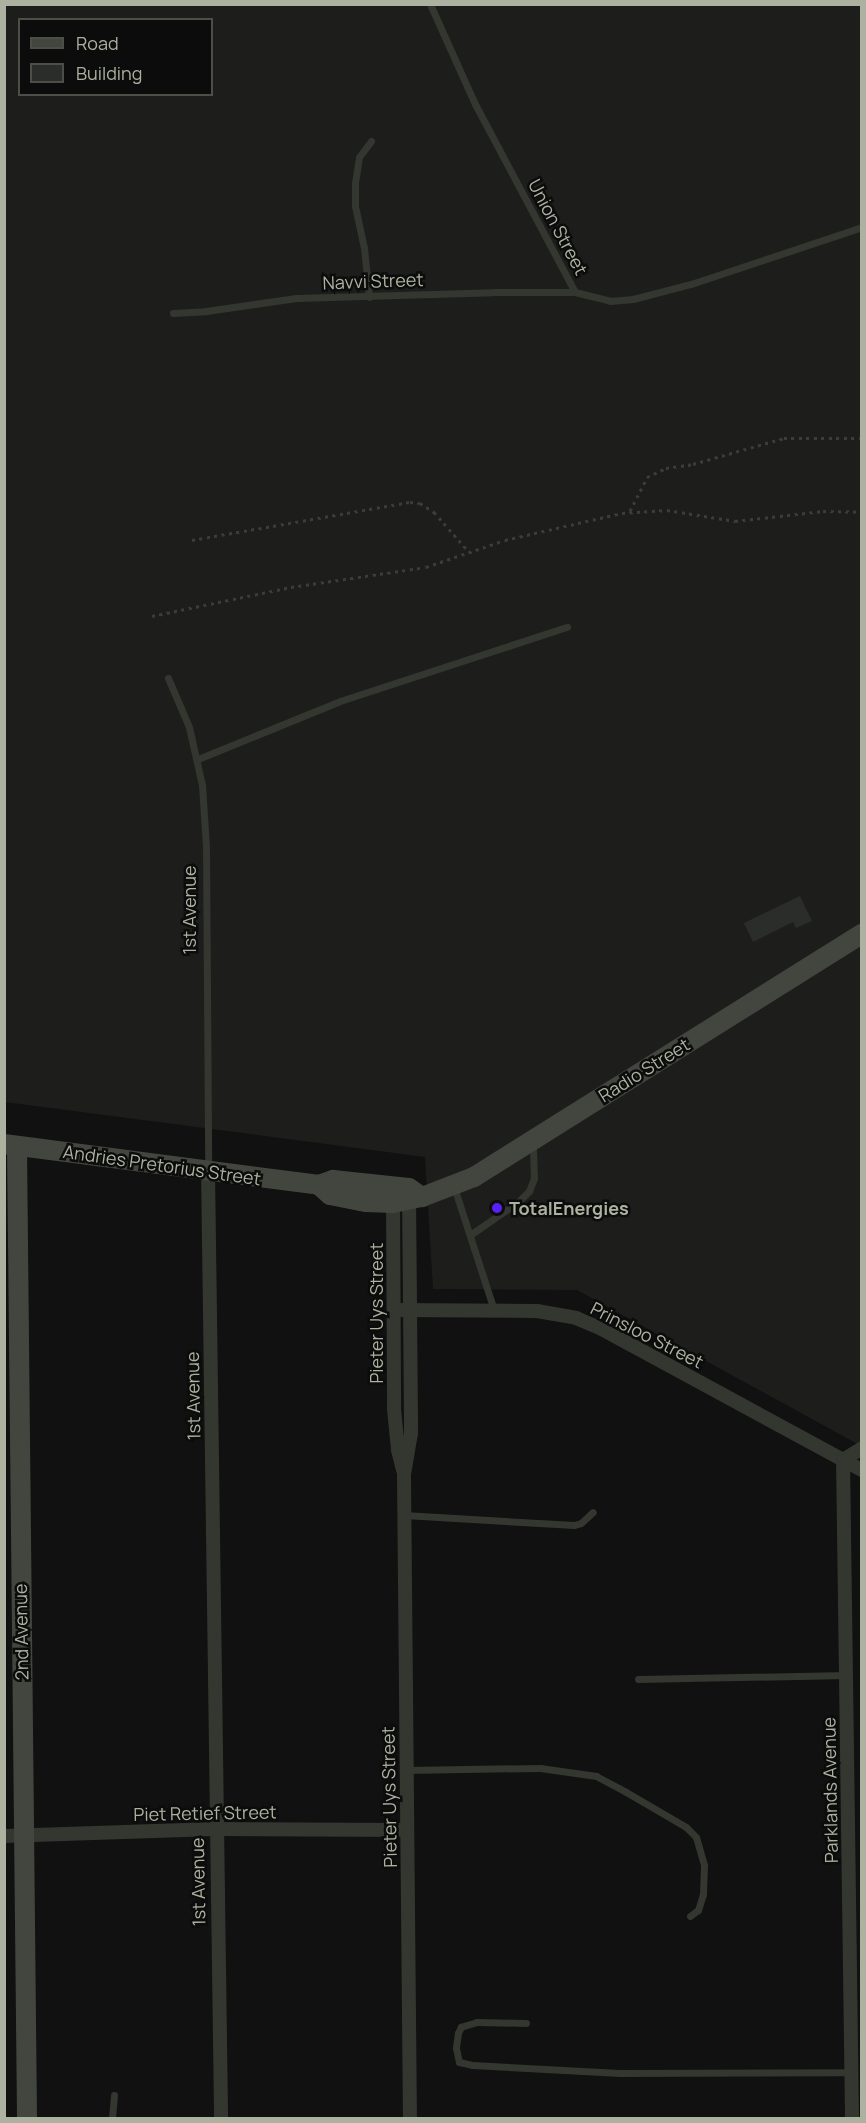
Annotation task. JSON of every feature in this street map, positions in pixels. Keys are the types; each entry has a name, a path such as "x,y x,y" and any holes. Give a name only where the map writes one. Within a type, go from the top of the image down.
{"main road":[{"name":"Radio Street","path":"405,1195 453,1186 474,1177 861,934"},
{"name":"Andries Pretorius Street","path":"11,1145 319,1185 333,1180 405,1195"},
{"name":"2nd Avenue","path":"11,1145 14,1836 27,2118"}],"street":[{"name":"1st Avenue","path":"208,1170 215,1829 221,2118"},
{"name":"Pieter Uys Street","path":"404,1475 398,1450 394,1409 394,1310 405,1195"},
{"name":"Pieter Uys Street","path":"405,1195 410,1311 411,1433 404,1475 410,2118"},
{"name":"Prinsloo Street","path":"394,1310 494,1310 556,1313 600,1328 861,1470"},
{"path":"843,1460 861,1448"},
{"name":"Parklands Avenue","path":"843,1460 852,2118"},
{"name":"Piet Retief Street","path":"14,1836 215,1829 407,1830"}],"lane":[{"name":"Union Street","path":"430,4 475,104 575,292 610,301 658,294 861,227"},
{"path":"369,297 364,248 356,206 355,183 358,157 372,141"},
{"name":"Navvi Street","path":"173,313 206,311 296,298 575,292"},
{"path":"198,759 340,701 567,627"},
{"name":"1st Avenue","path":"168,678 189,727 198,759 206,847 208,1170"},
{"path":"470,1235 518,1202 529,1191 534,1178 532,1141"},
{"path":"453,1186 494,1310"},
{"path":"404,1515 574,1525 581,1523 593,1512"},
{"path":"638,1679 847,1675"},
{"path":"406,1770 540,1768 596,1776 686,1827 696,1837 705,1865 703,1894 698,1910 690,1916"},
{"path":"526,2023 469,2023 458,2033 456,2054 459,2062 472,2065 620,2073 852,2072"},
{"path":"112,2118 114,2095"}],"path":[{"path":"630,512 647,477 666,468 693,464 784,438 861,438"},
{"path":"192,540 420,502 435,512 469,552"},
{"path":"152,616 291,587 426,567 505,540 630,512 667,510 735,521 823,511 861,512"}],"shaded area":[{"path":"5,5 861,5 861,1446 577,1290 433,1289 425,1157 5,1102"}],"building":[{"path":"800,896 812,921 796,928 793,922 753,942 744,923"}],"place":[{"name":"TotalEnergies","path":"497,1208"}]}
